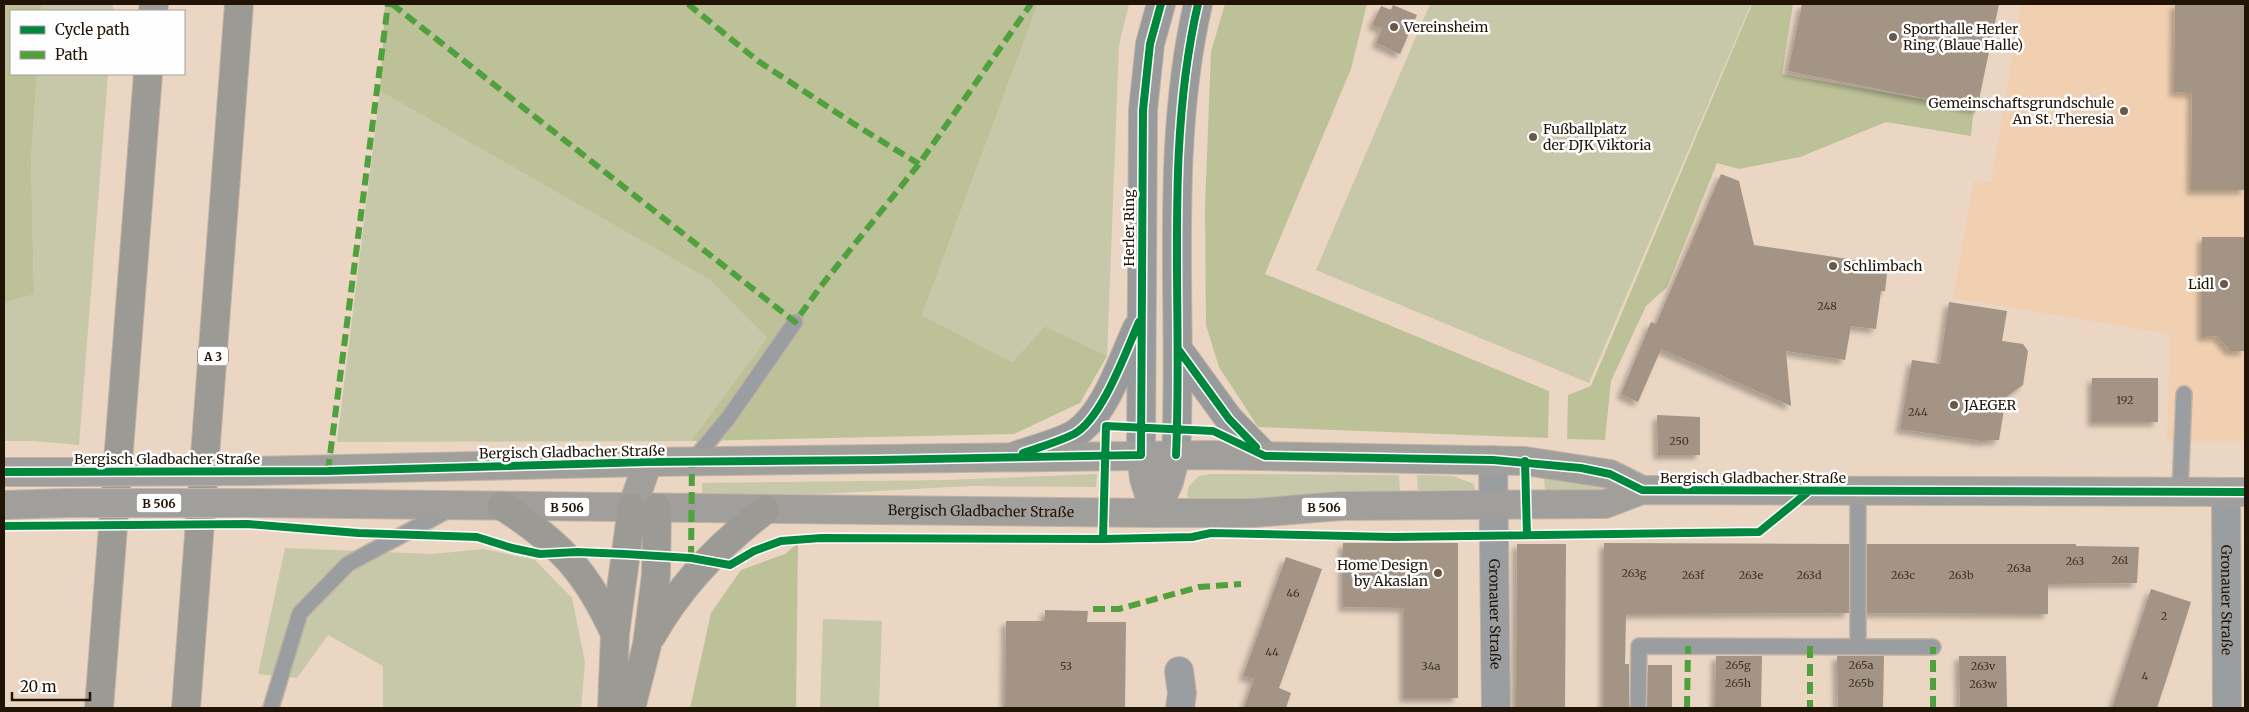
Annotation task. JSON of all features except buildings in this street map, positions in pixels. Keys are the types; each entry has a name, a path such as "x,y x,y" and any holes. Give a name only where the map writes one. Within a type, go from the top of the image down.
{"highway":[{"name":"A 3","path":"186,708 239,4"},
{"path":"99,708 148,75"},
{"path":"502,506 535,526 564,552 585,577 602,605 615,634"},
{"path":"612,708 615,634 645,508"},
{"path":"631,708 646,645 656,575 645,508"},
{"path":"646,645 682,588 704,562 734,534 765,510"}],"main road":[{"name":"Herler Ring","path":"1140,455 1143,110 1150,44 1161,4"},
{"path":"1155,513 1169,482 1176,455 1179,133 1186,70 1198,4"},
{"path":"1015,456 1075,434 1092,417 1114,380 1141,318"},
{"path":"1178,349 1234,425 1265,456"},
{"path":"1140,455 1144,479 1155,513"},
{"name":"Bergisch Gladbacher Straße","path":"4,472 252,471 648,462 1176,455 1493,460 1581,468 1610,474 1642,490"},
{"name":"Bergisch Gladbacher Straße","path":"645,508 648,462"},
{"name":"Bergisch Gladbacher Straße","path":"4,505 250,503 765,510 1253,513 1340,506 1605,504 1642,490 2236,492"}],"street":[{"name":"Gronauer Straße","path":"1493,460 1496,708"},
{"name":"Gronauer Straße","path":"2227,708 2236,492"},
{"path":"1179,671 1182,693 1180,708"}],"lane":[{"path":"692,462 729,417 795,322"},
{"path":"2180,492 2184,394"},
{"path":"1858,492 1858,646"},
{"path":"271,708 300,613 348,564 457,505"},
{"path":"1638,708 1639,646 1933,647"}],"shaded area":[{"path":"2021,4 2245,4 2245,441 2167,441 2170,334 1953,298 1974,180 1991,183"}],"green space":[{"path":"4,4 42,4 41,10 10,10 10,75 37,75 31,160 34,294 4,302"},
{"path":"42,4 113,4 113,10 41,10"},
{"path":"385,4 1038,4 922,315 1012,362 1045,326 1107,356 1080,403 1014,434 691,441 767,338 710,280 380,91"},
{"path":"1038,4 1129,4 1119,45 1107,356 1045,326 1012,362 922,315"},
{"path":"1225,4 1367,4 1351,69 1265,274 1549,391 1548,438 1258,427 1219,367 1206,325 1205,207 1211,52"},
{"name":"Fußballplatz der DJK Viktoria","path":"1430,4 1751,4 1589,383 1316,270"},
{"path":"1752,4 1793,4 1782,74 1977,109 1973,115 1971,136 1886,122 1800,157 1739,169 1717,163 1667,287 1646,306 1611,381 1605,440 1567,439 1568,395 1591,386"},
{"path":"37,75 108,75 79,445 34,441 4,441 4,302 34,293 31,160"},
{"path":"380,91 710,280 767,338 691,441 337,442"},
{"path":"1097,474 1096,487 971,486 819,494 702,494 702,483 947,480"},
{"path":"1210,474 1399,475 1400,491 1347,491 1208,506 1192,502 1187,495 1189,486 1199,476"},
{"path":"1417,475 1453,476 1474,484 1475,490 1418,490"},
{"path":"1544,477 1605,485 1603,490 1545,490"},
{"path":"798,543 796,708 690,708 711,613 741,570 785,554"},
{"path":"285,548 433,554 484,549 535,560 572,598 585,662 581,708 383,708 383,666 328,635 297,678 258,674"},
{"path":"823,619 882,621 879,708 820,708"}],"marked path":[{"path":"328,471 388,4"},
{"path":"392,4 795,322 821,286 919,164 1031,4"},
{"path":"688,4 758,61 919,164"},
{"path":"691,558 692,462"},
{"path":"1093,609 1119,609 1199,587 1241,584"},
{"path":"1687,708 1688,646"},
{"path":"1810,646 1810,708"},
{"path":"1933,647 1933,708"}],"cycle path":[{"path":"4,472 328,471 648,462 1141,455 1143,110 1150,44 1161,4"},
{"path":"1176,455 1178,399 1178,172 1181,115 1188,59 1198,4"},
{"path":"1023,453 1068,437 1084,426 1094,414 1112,383 1139,322"},
{"path":"1178,349 1229,419 1256,447"},
{"path":"1103,539 1106,426 1213,431 1265,456 1493,460 1581,468 1610,474 1642,490 2245,492"},
{"path":"1525,461 1527,535"},
{"path":"4,526 248,524 358,533 477,537 512,548 540,554 577,552 625,554 691,558 730,565 754,551 781,541 821,538 1103,539 1192,537 1211,533 1392,537 1759,532 1808,492"}],"place":[{"name":"Vereinsheim","path":"1394,27"},
{"name":"Sporthalle Herler Ring (Blaue Halle)","path":"1893,37"},
{"name":"Gemeinschaftsgrundschule An St. Theresia","path":"2124,111"},
{"name":"Fußballplatz der DJK Viktoria","path":"1533,137"},
{"name":"Schlimbach","path":"1833,266"},
{"name":"Lidl","path":"2224,284"},
{"name":"JAEGER","path":"1954,405"},
{"name":"Home Design by Akaslan","path":"1438,573"}]}
